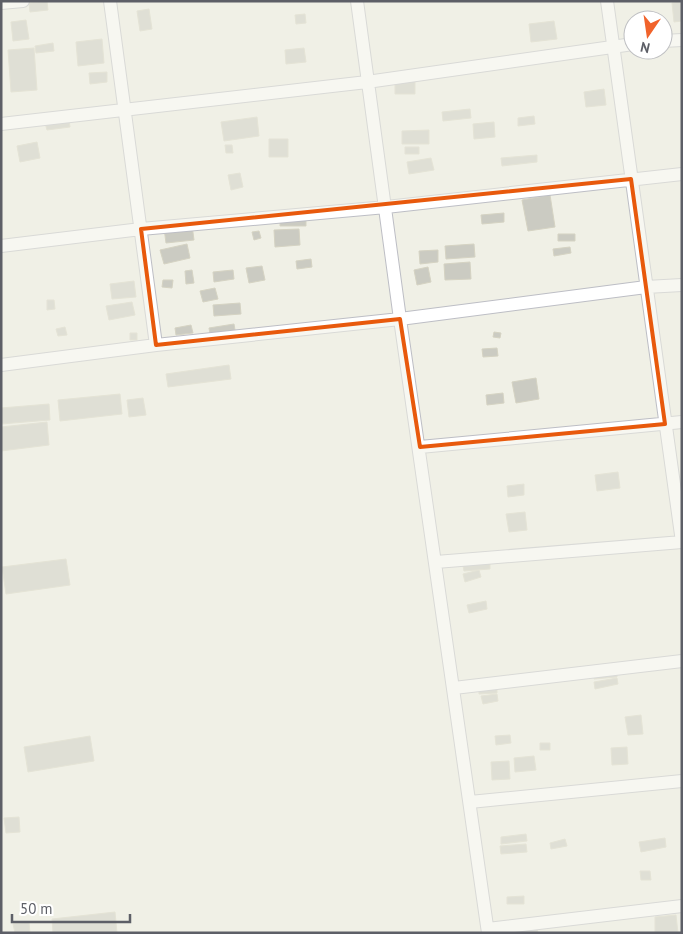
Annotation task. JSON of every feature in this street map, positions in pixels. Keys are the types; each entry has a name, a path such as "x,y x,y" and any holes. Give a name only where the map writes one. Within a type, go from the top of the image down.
{"street":[{"path":"1,3 23,1"},
{"path":"110,1 156,346"},
{"path":"357,1 400,319 420,446 488,931 682,906"},
{"path":"436,562 682,542 607,1"},
{"path":"1,124 367,82 623,45"},
{"path":"1,246 141,229 386,206 682,174"},
{"path":"1,365 400,319 646,287 682,285"},
{"path":"420,446 682,422"},
{"path":"454,688 682,660"},
{"path":"470,802 682,781"}],"highlighted area":[{"path":"631,179 665,424 420,447 400,319 156,345 141,229"}],"building":[{"path":"47,1 48,10 30,12 29,3"},
{"path":"682,2 682,21 674,22 672,3"},
{"path":"149,9 152,29 140,31 137,11"},
{"path":"305,14 306,23 296,24 295,15"},
{"path":"26,20 29,39 13,41 11,22"},
{"path":"554,21 557,39 531,42 529,24"},
{"path":"102,39 104,63 78,66 76,42"},
{"path":"53,43 54,51 36,53 35,46"},
{"path":"34,48 37,90 11,92 8,50"},
{"path":"304,48 306,62 286,64 285,50"},
{"path":"107,72 107,82 90,84 89,73"},
{"path":"395,79 415,80 415,94 395,94"},
{"path":"604,89 606,105 586,107 584,92"},
{"path":"470,109 471,118 443,121 442,112"},
{"path":"534,116 535,124 518,126 518,118"},
{"path":"257,117 259,136 224,141 221,122"},
{"path":"69,119 70,127 47,130 45,123"},
{"path":"494,122 495,137 474,139 473,124"},
{"path":"429,130 429,144 402,144 402,131"},
{"path":"269,139 288,139 288,157 269,157"},
{"path":"37,142 40,158 20,162 17,146"},
{"path":"225,145 232,145 233,153 226,153"},
{"path":"405,147 419,147 419,154 405,154"},
{"path":"537,155 537,162 502,166 501,158"},
{"path":"431,158 434,170 409,174 407,162"},
{"path":"240,173 243,187 231,190 228,175"},
{"path":"550,195 555,227 528,231 522,200"},
{"path":"504,213 504,222 482,224 481,215"},
{"path":"280,218 306,218 306,226 280,226"},
{"path":"192,225 194,240 166,243 164,228"},
{"path":"299,229 300,245 275,247 274,230"},
{"path":"259,231 261,238 254,240 252,232"},
{"path":"558,234 575,234 575,241 558,241"},
{"path":"187,244 190,258 164,264 160,250"},
{"path":"474,244 475,257 446,259 445,246"},
{"path":"570,247 571,253 554,256 553,249"},
{"path":"438,250 438,262 420,264 419,251"},
{"path":"311,259 312,267 297,269 296,261"},
{"path":"470,262 471,279 445,280 444,264"},
{"path":"262,266 265,280 249,283 246,268"},
{"path":"428,267 431,282 417,285 414,270"},
{"path":"192,270 194,283 186,284 185,271"},
{"path":"233,270 234,279 214,282 213,272"},
{"path":"163,280 173,280 172,288 162,287"},
{"path":"134,281 136,297 112,299 110,284"},
{"path":"215,288 218,299 203,302 200,291"},
{"path":"47,300 54,300 55,309 47,310"},
{"path":"132,302 135,315 109,320 106,306"},
{"path":"240,303 241,314 214,316 213,305"},
{"path":"234,324 235,330 210,334 209,328"},
{"path":"191,325 193,333 176,335 175,328"},
{"path":"65,327 67,335 58,336 56,329"},
{"path":"494,332 501,333 500,338 493,337"},
{"path":"130,333 137,333 137,340 130,340"},
{"path":"497,348 498,356 483,357 482,349"},
{"path":"229,365 231,379 168,387 166,374"},
{"path":"536,378 539,399 516,403 512,382"},
{"path":"503,393 504,403 487,405 486,395"},
{"path":"120,394 122,414 60,421 58,400"},
{"path":"143,398 146,415 129,417 127,400"},
{"path":"49,404 50,420 1,424 1,408"},
{"path":"47,422 49,445 1,451 1,427"},
{"path":"618,472 620,488 597,491 595,475"},
{"path":"524,484 524,495 508,497 507,486"},
{"path":"525,512 527,530 509,532 506,514"},
{"path":"66,559 70,585 6,594 2,567"},
{"path":"490,563 490,569 464,571 463,566"},
{"path":"479,570 481,577 465,582 463,574"},
{"path":"486,601 487,609 469,613 467,605"},
{"path":"617,670 617,677 594,679 594,673"},
{"path":"617,678 618,684 595,689 594,682"},
{"path":"497,686 497,693 479,694 479,687"},
{"path":"497,694 498,701 483,704 481,696"},
{"path":"641,715 643,734 628,735 625,717"},
{"path":"510,735 511,743 496,745 495,736"},
{"path":"90,736 94,761 28,772 24,747"},
{"path":"540,743 550,743 550,750 540,750"},
{"path":"627,747 628,764 612,765 611,748"},
{"path":"534,756 536,770 515,772 514,758"},
{"path":"509,761 510,779 492,780 491,762"},
{"path":"19,817 20,832 6,833 4,818"},
{"path":"526,834 527,841 501,844 501,837"},
{"path":"665,838 666,847 641,852 639,842"},
{"path":"565,839 567,846 551,849 550,843"},
{"path":"526,844 527,852 501,854 500,846"},
{"path":"640,871 650,871 651,880 641,880"},
{"path":"524,896 524,904 507,904 507,897"},
{"path":"115,912 117,933 53,933 52,919"},
{"path":"676,915 678,933 655,933 655,917"},
{"path":"29,922 30,933 15,933 13,924"},
{"path":"537,928 538,933 511,933"}]}
